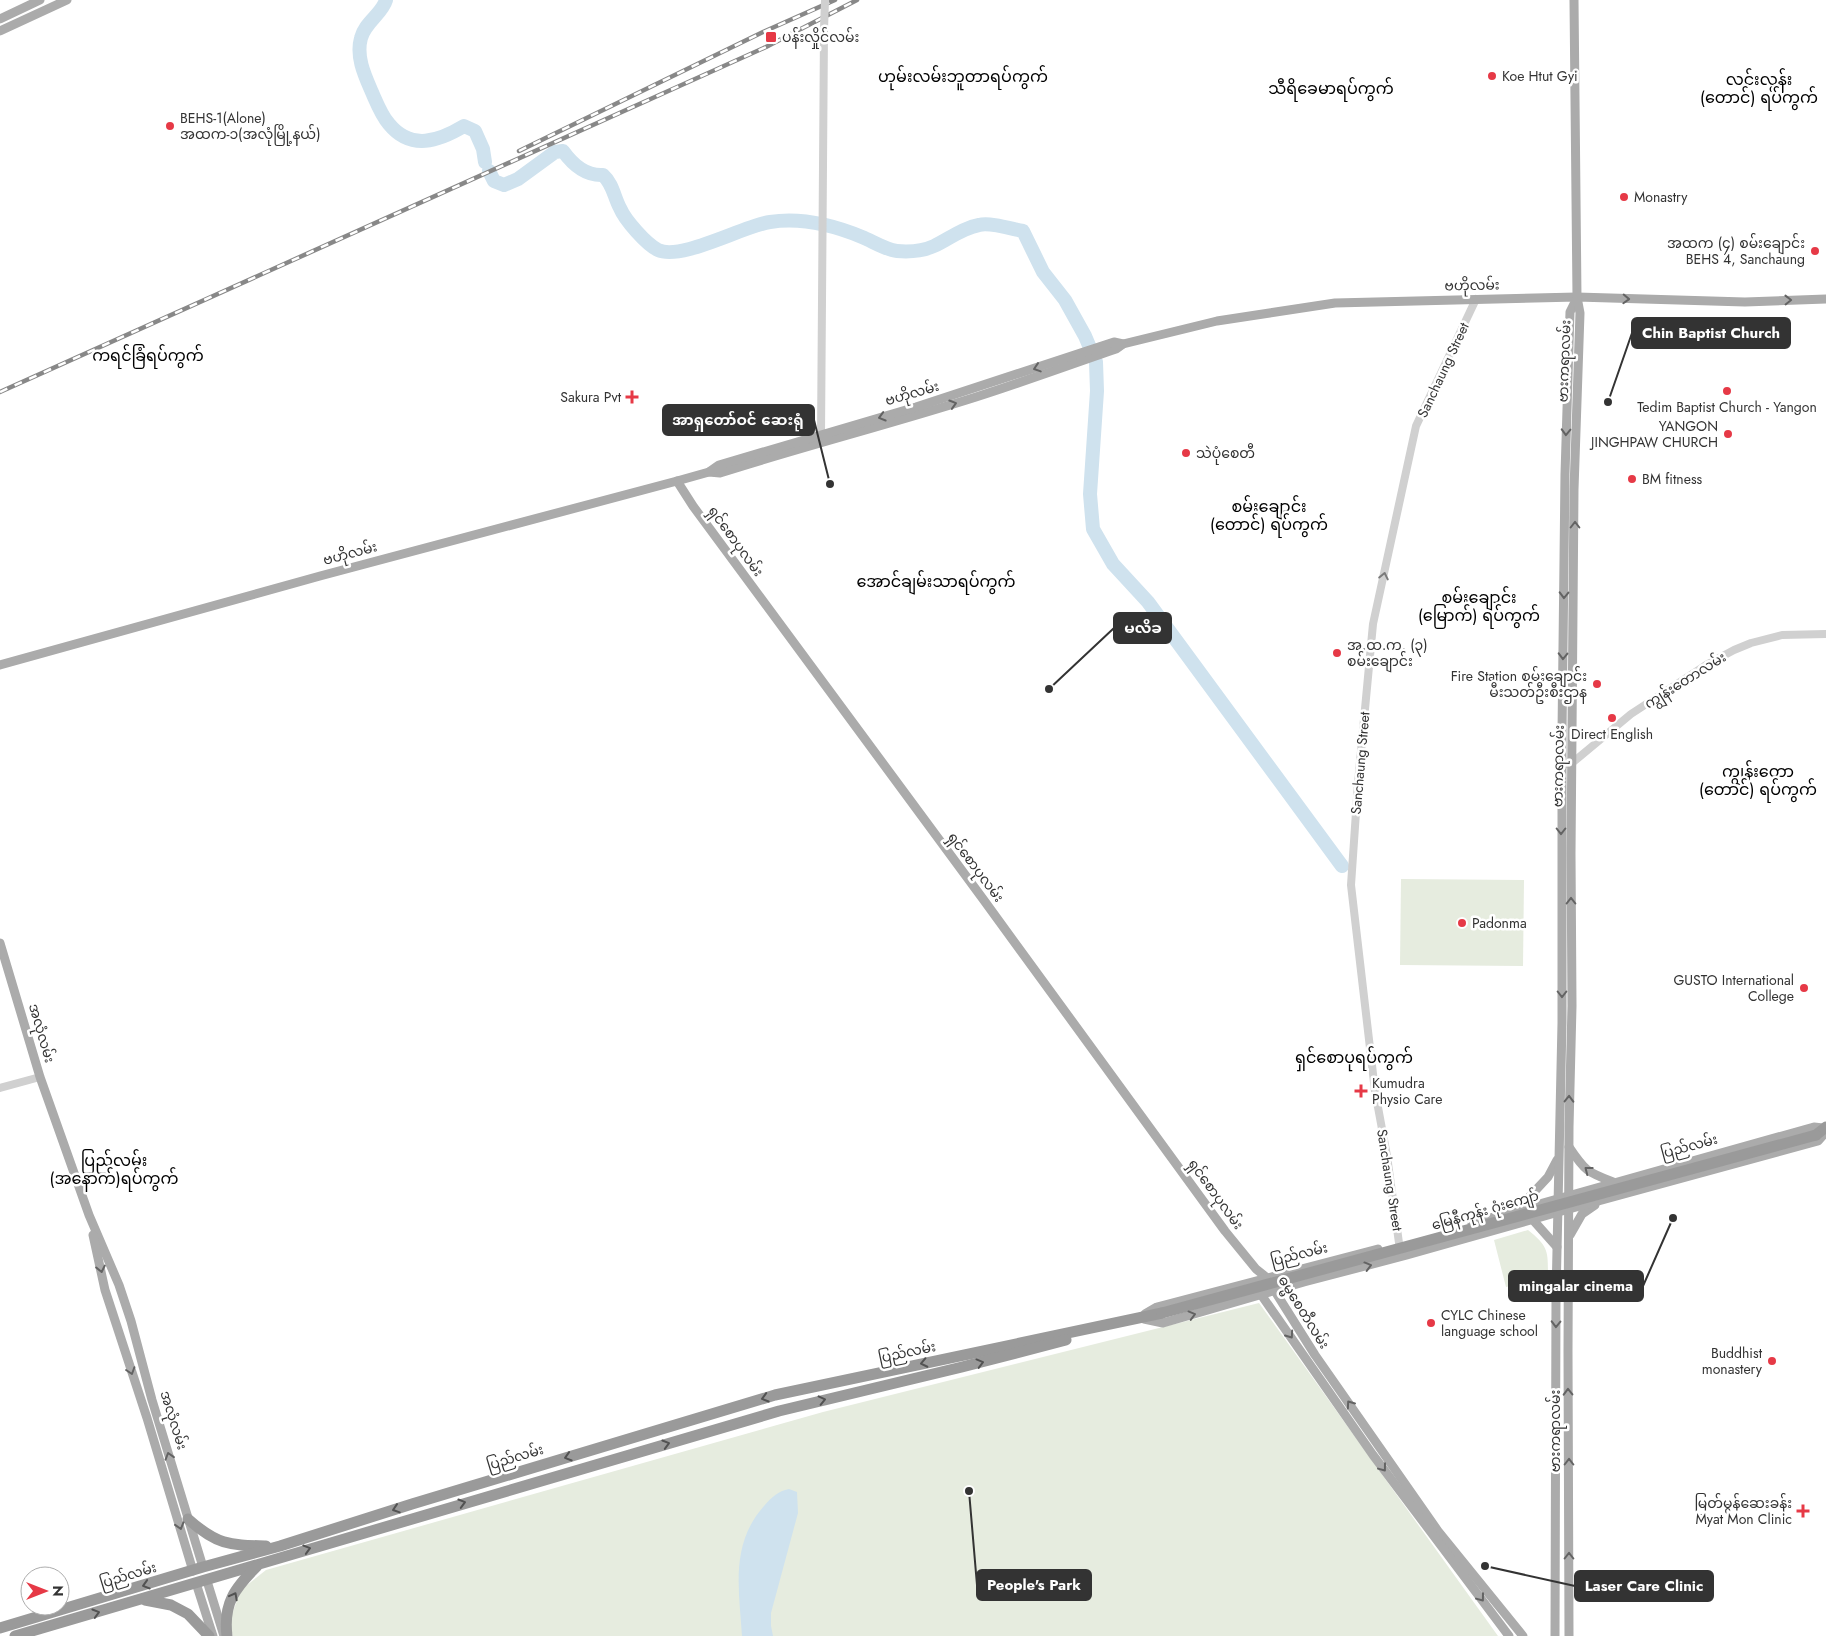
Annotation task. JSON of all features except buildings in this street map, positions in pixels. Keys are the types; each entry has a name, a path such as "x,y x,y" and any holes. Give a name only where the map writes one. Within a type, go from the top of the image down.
{"highway":[{"name":"မြေနီကုန်း ဂုံးကျော်","path":"1143,1318 1823,1131"},
{"name":"ပြည်လမ်း","path":"0,1628 280,1546 412,1504 775,1396 1143,1318"},
{"name":"ပြည်လမ်း","path":"15,1636 779,1411 962,1367 1143,1318"},
{"path":"188,1519 203,1533 222,1542 234,1545 280,1546"},
{"path":"225,1636 225,1620 230,1602 242,1582 260,1563"},
{"name":"အလုံလမ်း","path":"198,1569 202,1582"},
{"path":"143,1599 171,1605 188,1614 211,1636"}],"main road":[{"path":"0,19 40,0"},
{"path":"0,31 67,0"},
{"name":"ဗားကရာလမ်း","path":"1574,0 1577,298 1580,314 1575,481 1572,763 1566,934 1562,1023 1556,1296 1555,1632 1569,1631 1568,1351 1572,1014 1566,934 1562,685 1569,333 1570,312 1577,298"},
{"path":"18,10 22,20"},
{"name":"ဗဟိုလမ်း","path":"708,472 720,473 1039,377 1106,348 1217,321 1320,305 1353,302 1476,299 1577,298 1745,302 1826,299"},
{"name":"ဗဟိုလမ်း","path":"0,665 320,576 677,481 708,472 719,465 1084,357"},
{"name":"ရှင်စောပုလမ်း","path":"677,481 698,513 1225,1231 1256,1269"},
{"path":"1562,685 1573,685"},
{"name":"အလုံလမ်း","path":"0,943 40,1077 89,1215 120,1285 188,1519 198,1569"},
{"name":"ပြည်လမ်း","path":"1814,1127 1823,1131 1818,1141 1569,1208 1533,1220 1274,1291 1262,1296 1162,1323 1143,1318 1157,1307 1266,1277 1399,1243 1814,1127"},
{"path":"1569,1148 1590,1173 1614,1182"},
{"path":"1518,1210 1548,1177 1559,1153"},
{"path":"1569,1235 1582,1214 1604,1200"},
{"name":"အလုံလမ်း","path":"89,1215 105,1290 198,1569"},
{"path":"1533,1220 1558,1247"},
{"name":"ဓမ္မစေတီလမ်း","path":"1256,1269 1266,1277 1315,1355 1438,1531 1523,1636"},
{"name":"ဓမ္မစေတီလမ်း","path":"1256,1269 1262,1296 1374,1456 1509,1636"},
{"path":"1556,1352 1568,1351"},
{"name":"အလုံလမ်း","path":"202,1582 211,1636"},
{"name":"အလုံလမ်း","path":"202,1582 225,1636"}],"street":[{"path":"821,436 825,0"},
{"name":"Sanchaung Street","path":"1399,1243 1387,1156 1375,1091 1351,885 1358,783 1373,624 1416,426 1476,299"},
{"name":"ကျွန်းတောလမ်း","path":"1562,765 1572,763 1631,714 1706,665 1734,650 1751,643 1782,635 1826,634"},
{"path":"0,1088 40,1077"}],"shaded area":[{"name":"Padonma","path":"1401,879 1524,880 1523,966 1400,965"},
{"path":"1528,1230 1544,1245 1548,1261 1548,1277 1506,1287 1494,1240"},
{"path":"1259,1303 1498,1636 233,1636 229,1622 241,1590 266,1570 823,1412"}],"water":[{"path":"789,1489 797,1492 798,1513 771,1613 773,1636 742,1636 739,1601 741,1551 753,1521 773,1497"}],"waterway":[{"path":"386,0 381,10 363,32 359,51 366,78 384,116 389,124 398,132 406,138 416,140 435,139 464,126 475,131 483,149 485,162"},
{"path":"489,171 494,181 504,185 518,179 555,152 563,151 580,169 591,174 603,175 609,182 618,204 631,225 653,247 668,252 696,247 758,225 782,221 817,223 851,233 888,249 902,251 930,248 961,231 984,224 1023,231 1043,272 1065,300 1085,336 1096,362 1097,391 1090,494 1093,529 1113,564 1148,602 1342,866"}],"railway":[{"path":"519,151 763,32 835,0"},
{"path":"0,392 766,47 857,0"}],"place":[{"name":"ပန်းလှိုင်လမ်း","path":"771,37"},
{"name":"Koe Htut Gyi","path":"1492,76"},
{"name":"BEHS-1(Alone) အထက-၁(အလုံမြို့နယ်)","path":"170,126"},
{"name":"Monastry","path":"1624,197"},
{"name":"အထက (၄) စမ်းချောင်း BEHS 4, Sanchaung","path":"1815,251"},
{"name":"Tedim Baptist Church - Yangon","path":"1727,391"},
{"name":"Sakura Pvt","path":"632,397"},
{"name":"Chin Baptist Church","path":"1608,402"},
{"name":"YANGON JINGHPAW CHURCH","path":"1728,434"},
{"name":"သဲပုံစေတီ","path":"1186,453"},
{"name":"BM fitness","path":"1632,479"},
{"name":"အာရှတော်ဝင် ဆေးရုံ","path":"830,484"},
{"name":"အ.ထ.က. (၃) စမ်းချောင်း","path":"1337,653"},
{"name":"Fire Station စမ်းချောင်း မီးသတ်ဦးစီးဌာန","path":"1597,684"},
{"name":"မလိခ","path":"1049,689"},
{"name":"Direct English","path":"1612,718"},
{"name":"Padonma","path":"1462,923"},
{"name":"GUSTO International College","path":"1804,988"},
{"name":"Kumudra Physio Care","path":"1361,1091"},
{"name":"mingalar cinema","path":"1673,1218"},
{"name":"CYLC Chinese language school","path":"1431,1323"},
{"name":"Buddhist monastery","path":"1772,1361"},
{"name":"People's Park","path":"969,1491"},
{"name":"မြတ်မွန်ဆေးခန်း Myat Mon Clinic","path":"1803,1511"},
{"name":"Laser Care Clinic","path":"1485,1566"}],"district":[{"name":"ဟုမ်းလမ်းဘူတာရပ်ကွက်","path":"963,76"},
{"name":"သီရိခေမာရပ်ကွက်","path":"1331,88"},
{"name":"လင်းလွန်း (တောင်) ရပ်ကွက်","path":"1759,88"},
{"name":"ကရင်ခြံရပ်ကွက်","path":"148,355"},
{"name":"စမ်းချောင်း (တောင်) ရပ်ကွက်","path":"1269,515"},
{"name":"အောင်ချမ်းသာရပ်ကွက်","path":"936,581"},
{"name":"စမ်းချောင်း (မြောက်) ရပ်ကွက်","path":"1479,606"},
{"name":"ကျွန်းတော (တောင်) ရပ်ကွက်","path":"1758,780"},
{"name":"ရှင်စောပုရပ်ကွက်","path":"1354,1057"},
{"name":"ပြည်လမ်း (အနောက်)ရပ်ကွက်","path":"114,1169"}]}
